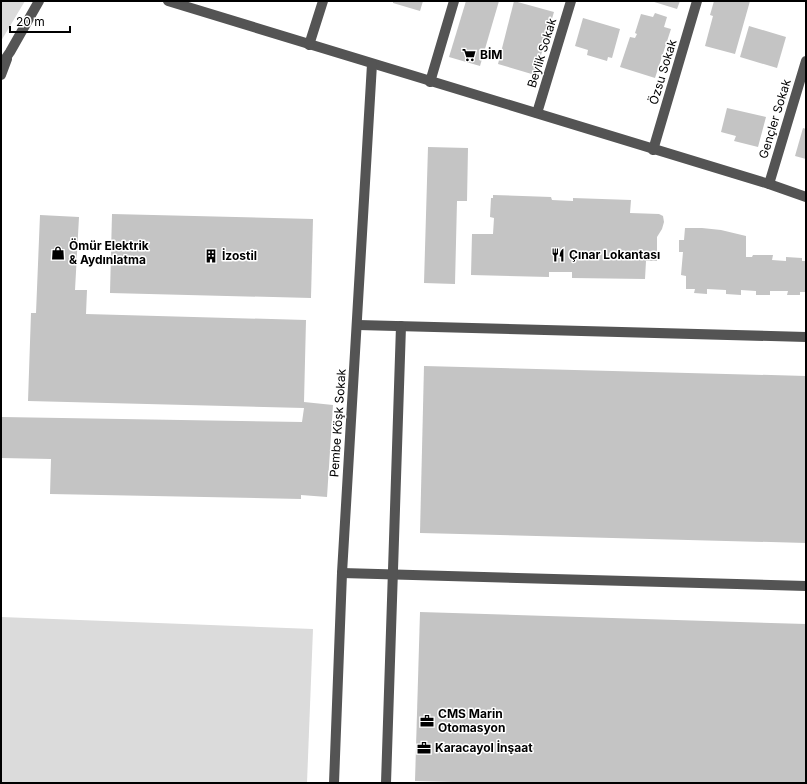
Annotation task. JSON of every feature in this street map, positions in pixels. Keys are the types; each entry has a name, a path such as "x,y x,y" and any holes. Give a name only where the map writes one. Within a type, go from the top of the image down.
{"street":[{"path":"1,65 39,1"},
{"path":"168,1 199,6 309,45 537,113 653,150 769,184 806,197"},
{"path":"309,45 322,1"},
{"path":"430,82 454,1"},
{"name":"Beylik Sokak","path":"537,113 572,1"},
{"name":"Özsu Sokak","path":"653,150 697,1"},
{"path":"1,75 10,52"},
{"name":"Gençler Sokak","path":"769,184 806,61"},
{"name":"Pembe Köşk Sokak","path":"334,783 342,573 358,325 372,64"},
{"path":"358,325 806,338"},
{"path":"386,783 401,326"},
{"path":"342,573 806,586"}],"shaded area":[{"path":"1,1 25,1 1,41"},
{"path":"1,617 313,629 307,783 1,783"}],"building":[{"path":"393,1 423,1 420,11 393,3"},
{"path":"466,1 499,1 480,66 449,57"},
{"path":"514,1 554,12 535,75 498,64"},
{"path":"651,1 680,1 677,9"},
{"path":"714,1 750,1 735,54 705,46 713,16 710,15"},
{"path":"655,13 667,17 664,27 671,29 655,78 620,67 630,37 635,38 637,34 635,33 641,14 653,17"},
{"path":"583,18 620,29 612,58 608,57 607,61 587,55 588,50 575,46"},
{"path":"749,26 786,37 777,68 740,57"},
{"path":"727,108 766,117 758,147 734,141 736,136 721,132"},
{"path":"803,128 806,129 806,159 795,156"},
{"path":"428,147 468,148 467,201 457,201 455,284 424,283"},
{"path":"493,195 551,197 552,200 573,201 573,198 631,200 630,213 659,214 663,216 664,222 662,229 657,237 657,261 646,261 645,279 572,278 572,272 549,272 549,277 471,275 472,234 493,234 494,218 490,217 491,198 493,198"},
{"name":"İzostil","path":"112,214 313,219 311,298 110,293"},
{"path":"40,215 79,217 75,290 87,290 86,314 306,320 304,402 333,405 327,497 301,495 301,499 50,494 51,459 1,458 2,417 302,422 304,408 28,401 31,313 36,313"},
{"path":"685,228 721,230 746,236 746,257 752,257 753,255 773,255 772,260 786,261 786,257 802,258 802,261 806,261 806,292 800,292 800,295 787,295 788,291 770,291 770,295 756,295 756,291 741,290 741,295 726,294 726,290 707,289 707,294 694,293 695,289 686,289 686,276 681,275 683,252 679,252 679,240 684,240"},
{"path":"424,366 806,376 806,543 420,533"},
{"path":"420,612 806,624 806,783 491,783 415,781"}],"place":[{"name":"BİM","path":"469,55"},
{"name":"Ömür Elektrik & Aydınlatma","path":"58,253"},
{"name":"Çınar Lokantası","path":"558,255"},
{"name":"İzostil","path":"211,256"},
{"name":"CMS Marin Otomasyon","path":"427,721"},
{"name":"Karacayol İnşaat","path":"424,748"}]}
